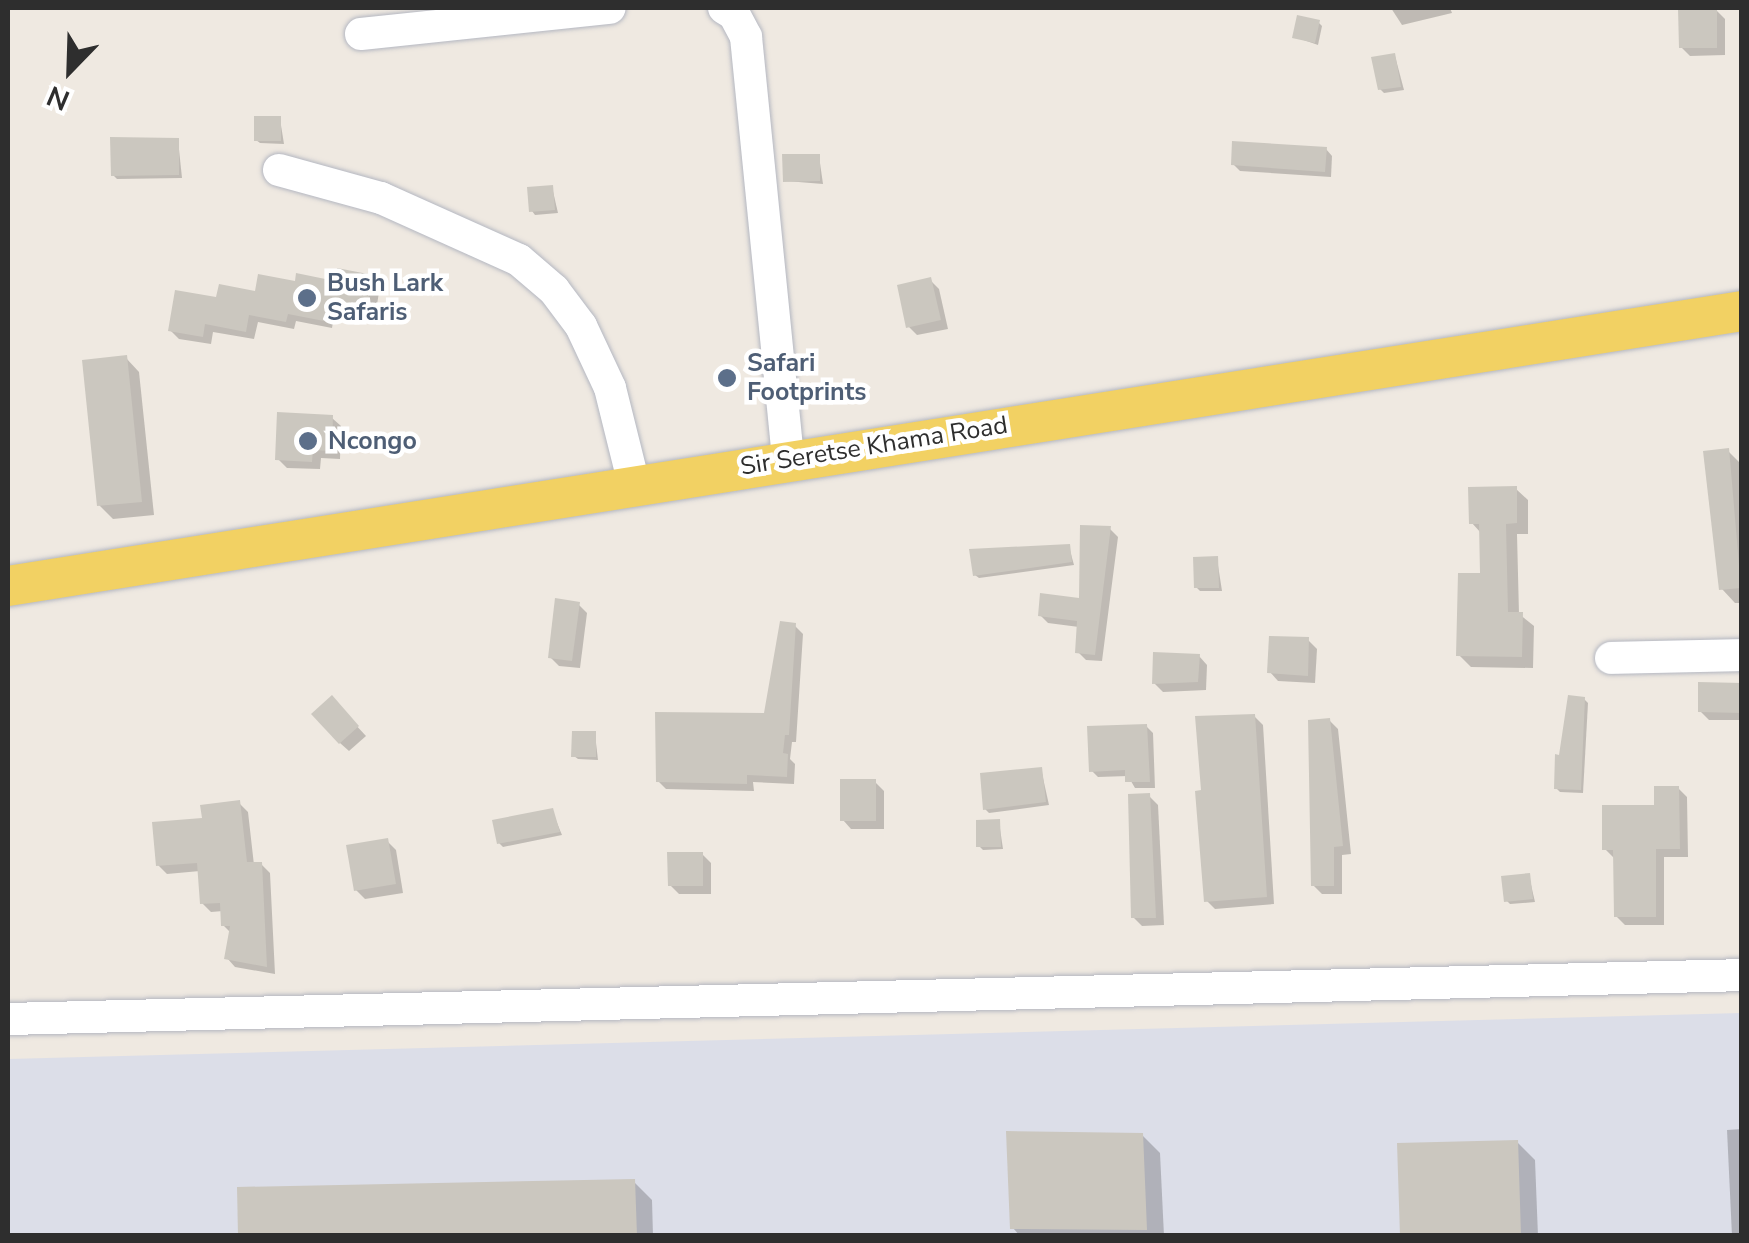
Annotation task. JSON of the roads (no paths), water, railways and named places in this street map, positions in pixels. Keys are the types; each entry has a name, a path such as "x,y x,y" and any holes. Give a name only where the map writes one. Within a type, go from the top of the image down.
{"main road":[{"name":"Sir Seretse Khama Road","path":"8,586 788,459 1742,311"}],"street":[{"path":"361,34 610,8"},
{"path":"724,8 734,14 746,37 788,459"},
{"path":"279,170 380,198 519,260 531,270 581,326 610,388 634,484"},
{"path":"1611,658 1742,655"},
{"path":"8,1019 1742,975"}],"place":[{"name":"Bush Lark Safaris","path":"307,298"},
{"name":"Safari Footprints","path":"727,378"},
{"name":"Ncongo","path":"308,441"}]}
